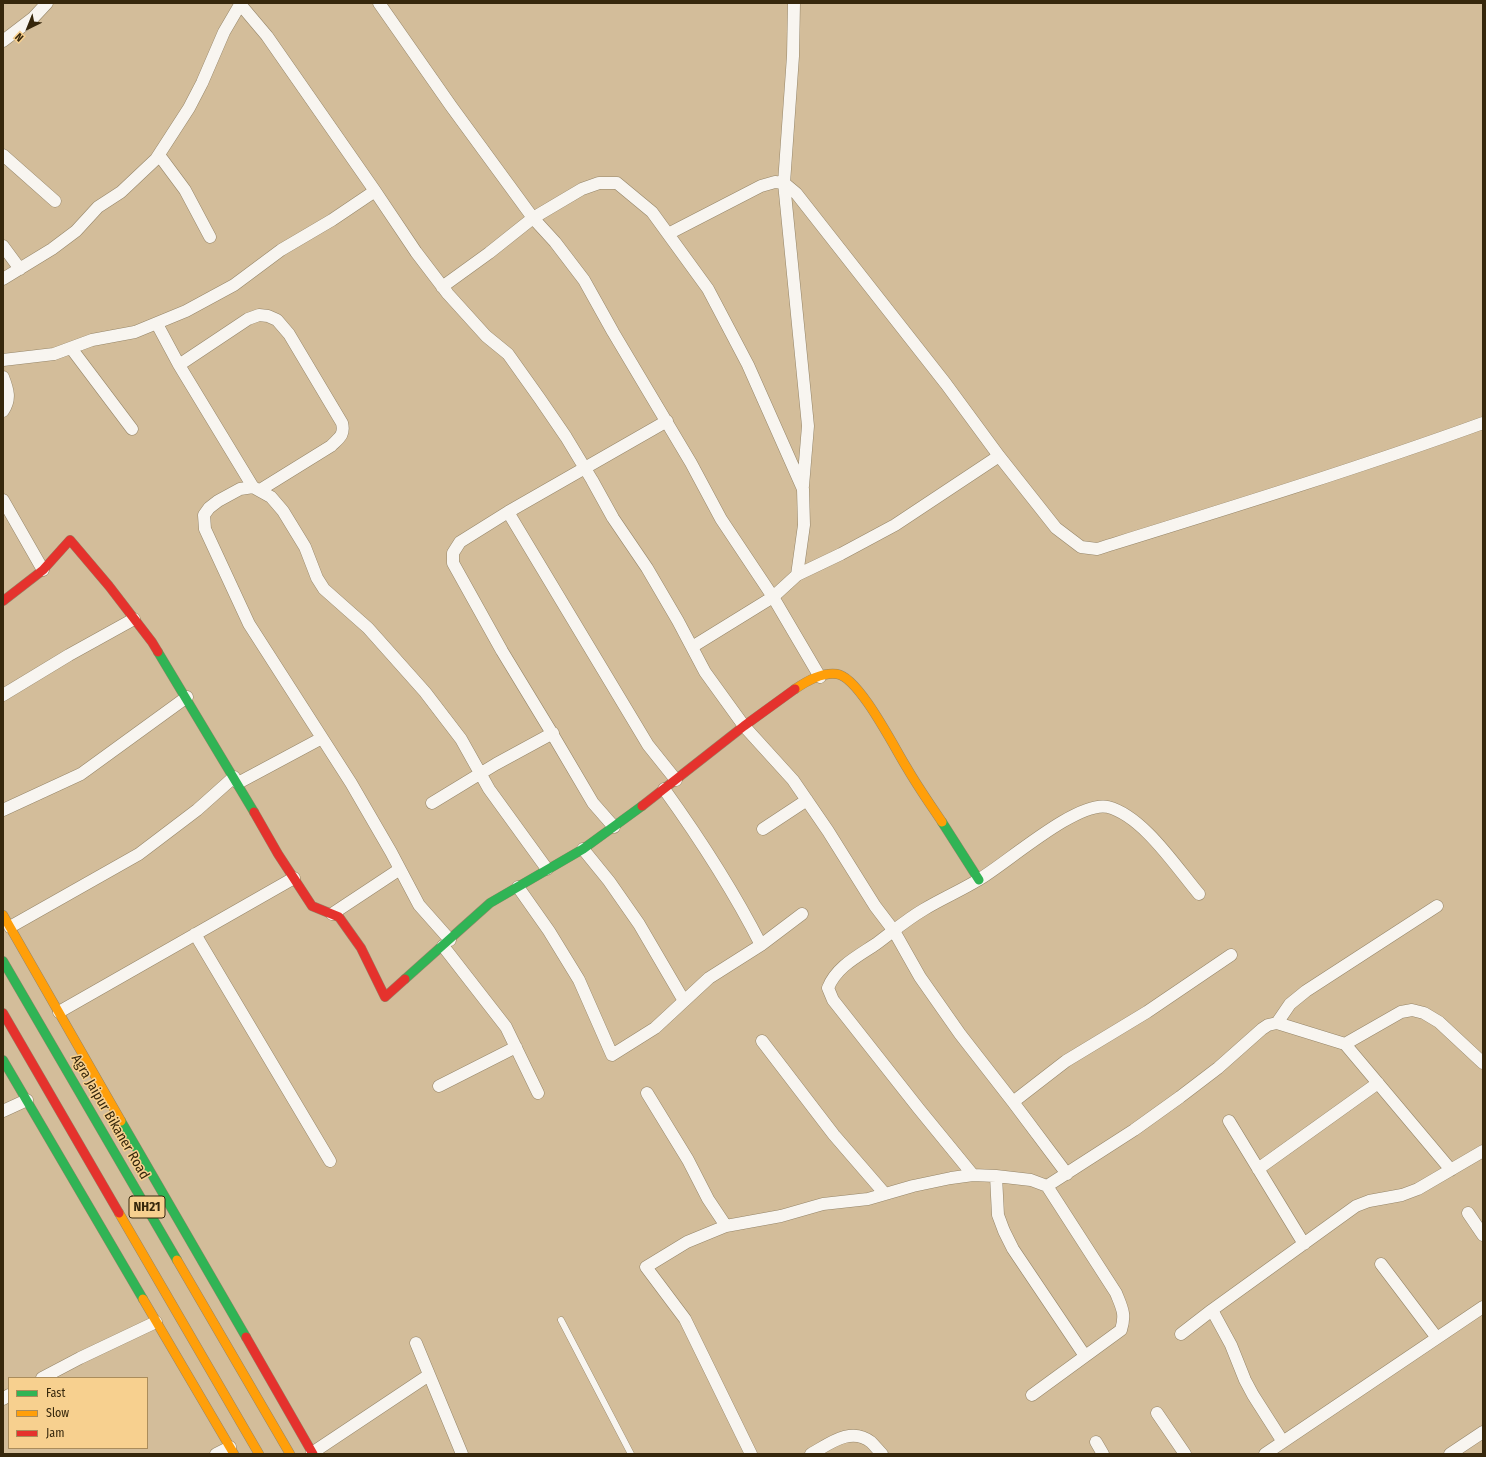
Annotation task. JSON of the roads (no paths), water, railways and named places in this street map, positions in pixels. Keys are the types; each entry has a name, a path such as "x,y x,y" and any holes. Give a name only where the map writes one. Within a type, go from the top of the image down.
{"main road":[{"path":"3,601 43,570 70,540 152,642 187,697 278,854 312,906 339,917 361,948 385,997 490,903 583,849 676,780 744,726 810,679 820,677 838,674 848,679 863,697 890,737 914,780 979,880"},
{"path":"3,915 313,1454"},
{"name":"Agra Jaipur Bikaner Road","path":"3,961 290,1454"},
{"name":"NH21","path":"3,1013 260,1454"},
{"path":"3,1060 232,1451"}],"street":[{"path":"5,37 33,18 47,3"},
{"path":"379,3 451,106 534,218 555,242 584,280 613,332 667,421 721,519 773,597 820,677"},
{"path":"794,3 793,56 784,183 808,426 803,489 804,525 797,575"},
{"path":"3,279 52,250 76,231 98,207 120,192 156,159 189,108 202,83 224,32 241,4 267,36 375,190 416,252 442,287 486,336 508,354 566,437 613,518 647,568 705,672 744,726 793,780 875,906 894,931 924,983 960,1034 1067,1174"},
{"path":"3,155 55,201"},
{"path":"159,155 185,190 210,237"},
{"path":"442,287 534,218 582,189 599,183 617,182 652,212 708,289 748,365 803,489"},
{"path":"668,234 760,186 775,182 784,183 796,194 898,323 1056,528 1081,548 1097,549 1400,453 1483,423"},
{"path":"3,360 54,354 92,340 135,332 186,311 234,285 281,250 332,220 375,190"},
{"path":"3,246 20,269"},
{"path":"179,365 248,319 259,315 268,316 277,320 289,334 342,423 344,430 340,437 331,446 256,488 240,489 208,508 204,515 205,529 249,624 351,783 419,905 506,1027 538,1093"},
{"path":"156,324 179,365 256,488 271,497 283,511 305,547 316,578 324,589 368,628 424,692 461,739 489,789 547,869"},
{"path":"71,348 132,429"},
{"path":"3,377 9,397 8,404 3,411"},
{"path":"614,827 593,803 502,651 453,563 453,553 460,542 508,512 667,421"},
{"path":"692,647 773,597 797,575 895,526 999,456"},
{"path":"3,500 43,570"},
{"path":"508,512 648,745 676,780"},
{"path":"3,695 69,655 134,619"},
{"path":"3,810 81,774 187,697"},
{"path":"432,803 480,774 552,734"},
{"path":"10,927 139,854 236,780 322,738"},
{"path":"664,789 689,824 742,906 761,945"},
{"path":"764,829 807,800"},
{"path":"973,1175 919,1110 833,1000 828,988 831,978 846,964 921,911 979,880 1061,823 1090,808 1107,807 1125,814 1148,832 1199,894"},
{"path":"583,849 609,881 638,924 684,1001"},
{"path":"332,914 400,869"},
{"path":"59,1012 294,878"},
{"path":"518,887 549,931 579,980 612,1054 655,1028 709,978 761,945 802,914"},
{"path":"1277,1023 1290,1004 1306,991 1437,906"},
{"path":"195,934 330,1161"},
{"path":"1013,1102 1066,1061 1147,1012 1231,955"},
{"path":"1345,1044 1400,1012 1412,1010 1424,1013 1439,1022 1483,1063"},
{"path":"1047,1186 1134,1130 1180,1098 1218,1068 1262,1029 1268,1025 1277,1023 1345,1044 1451,1170"},
{"path":"762,1041 834,1135 885,1194"},
{"path":"439,1086 516,1046"},
{"path":"1258,1169 1378,1083"},
{"path":"647,1093 688,1160 708,1199 726,1226"},
{"path":"3,1111 27,1100"},
{"path":"1229,1122 1304,1244"},
{"path":"1180,1334 1356,1206 1370,1201 1402,1195 1418,1189 1483,1151"},
{"path":"751,1454 685,1319 646,1267 687,1242 726,1226 781,1216 823,1204 868,1199 943,1179 973,1175 1031,1180 1047,1186 1116,1293 1125,1318 1121,1330 1032,1395"},
{"path":"996,1176 998,1215 1004,1231 1013,1248 1085,1356"},
{"path":"1468,1213 1483,1235"},
{"path":"1381,1264 1437,1338"},
{"path":"1265,1454 1483,1307"},
{"path":"1212,1310 1231,1345 1245,1380 1253,1395 1283,1442"},
{"path":"44,1377 156,1322"},
{"path":"416,1343 462,1454"},
{"path":"313,1454 429,1375"},
{"path":"1157,1413 1186,1454"},
{"path":"1450,1454 1483,1432"},
{"path":"811,1454 849,1435 860,1436 870,1442 882,1454"},
{"path":"1096,1442 1103,1454"},
{"path":"216,1454 232,1451"}],"lane":[{"path":"561,1320 631,1454"}]}
